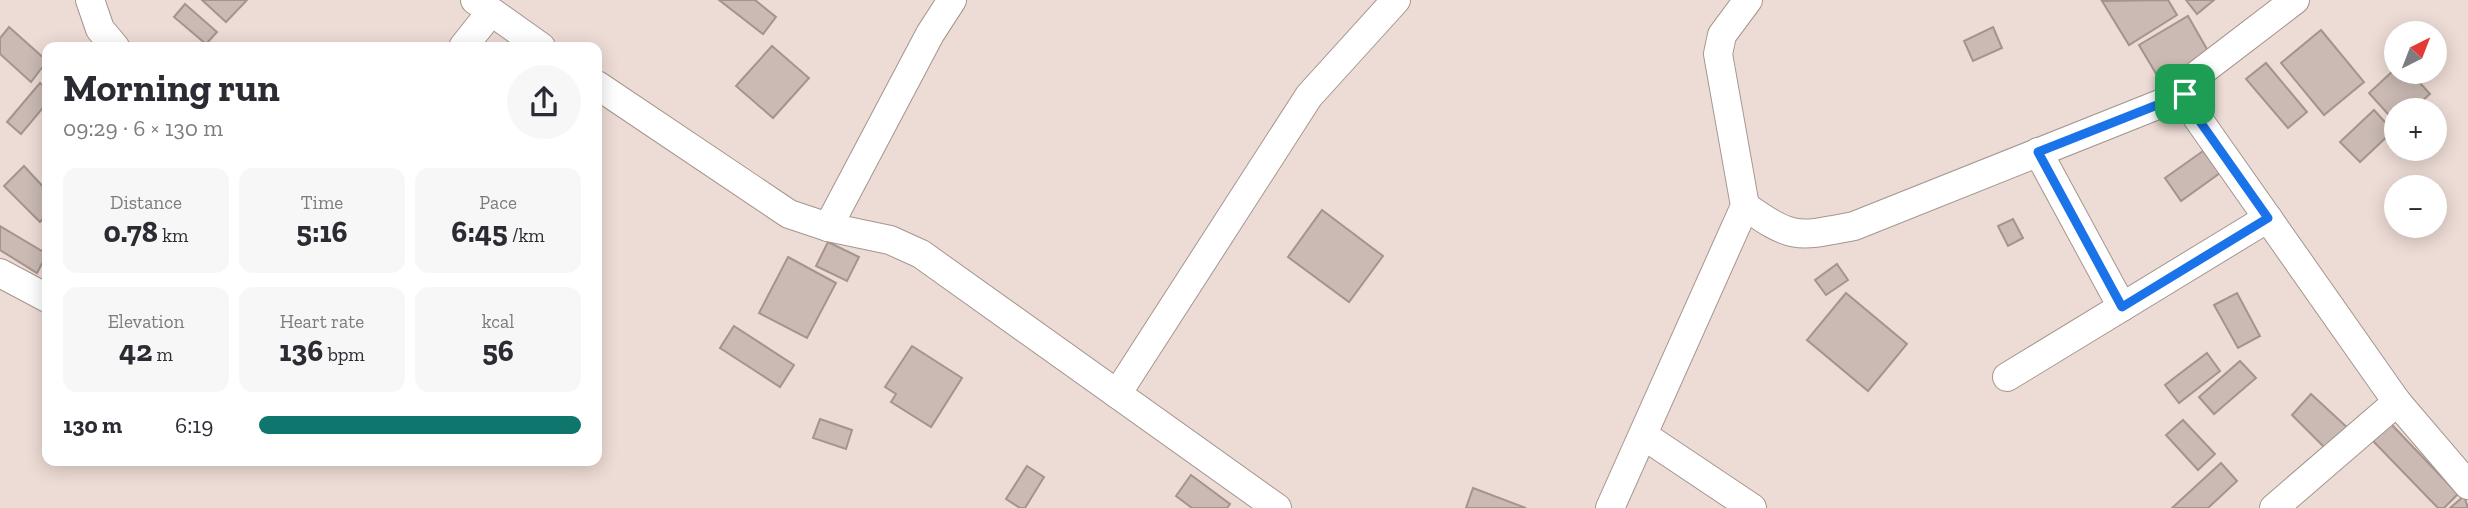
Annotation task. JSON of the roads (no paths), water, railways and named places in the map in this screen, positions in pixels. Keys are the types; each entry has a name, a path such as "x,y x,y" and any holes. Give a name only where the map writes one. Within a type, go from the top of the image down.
{"street":[{"path":"90,0 100,29 111,42"},
{"path":"828,227 930,34 952,0"},
{"path":"1117,394 1309,96 1396,0"},
{"path":"1610,508 1745,206 1718,54 1721,35 1748,0"},
{"path":"1745,206 1777,229 1800,236 1854,226 2185,94 2193,78 2295,0"},
{"path":"465,42 482,6 534,42"},
{"path":"602,88 789,214 828,227 890,240 921,254 1277,508"},
{"path":"2185,94 2189,106 2397,402 2468,485"},
{"path":"2038,152 2122,307"},
{"path":"2007,377 2268,218"},
{"path":"0,273 42,296"},
{"path":"2274,508 2397,402"},
{"path":"1643,435 1745,500 1752,508"}]}
